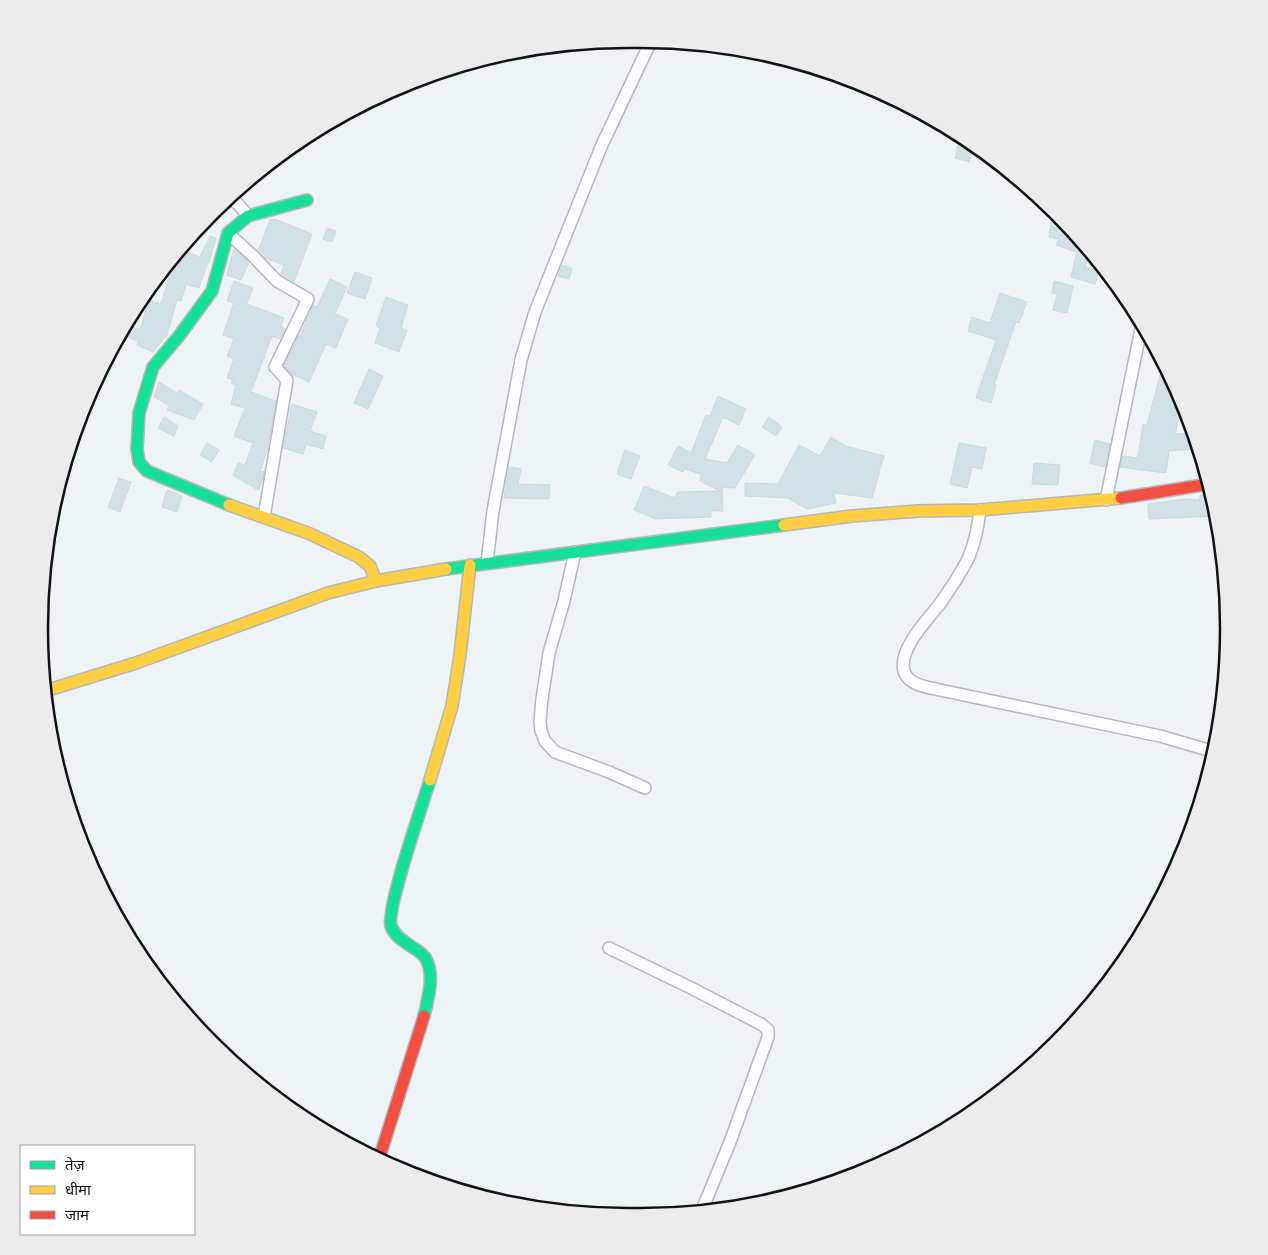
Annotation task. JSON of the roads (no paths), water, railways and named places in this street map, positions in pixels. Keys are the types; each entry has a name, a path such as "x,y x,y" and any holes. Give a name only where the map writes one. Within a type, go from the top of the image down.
{"street":[{"path":"487,562 493,511 521,360 535,312 600,147 647,48"},
{"path":"307,200 248,216 228,233 212,291 153,368 139,412 137,449 140,462 147,471 264,518 308,533 359,558 370,566 376,581"},
{"path":"234,201 248,216"},
{"path":"228,233 277,281 308,298 275,367 286,380 264,518"},
{"path":"1106,500 1140,333"},
{"path":"51,689 136,663 328,594 376,581 470,564 852,516 918,511 980,510 1106,500 1203,485"},
{"path":"980,510 976,540 966,561 940,603 906,650 903,662 904,671 908,678 915,683 940,690 1160,736 1207,750"},
{"path":"575,552 564,601 549,653 542,699 541,731 545,741 555,752 645,788"},
{"path":"381,1152 422,1020 430,987 430,971 426,958 418,949 401,940 393,931 391,917 395,896 454,699 470,564"},
{"path":"608,948 735,1010 765,1026 768,1032 730,1142 705,1204"}]}
